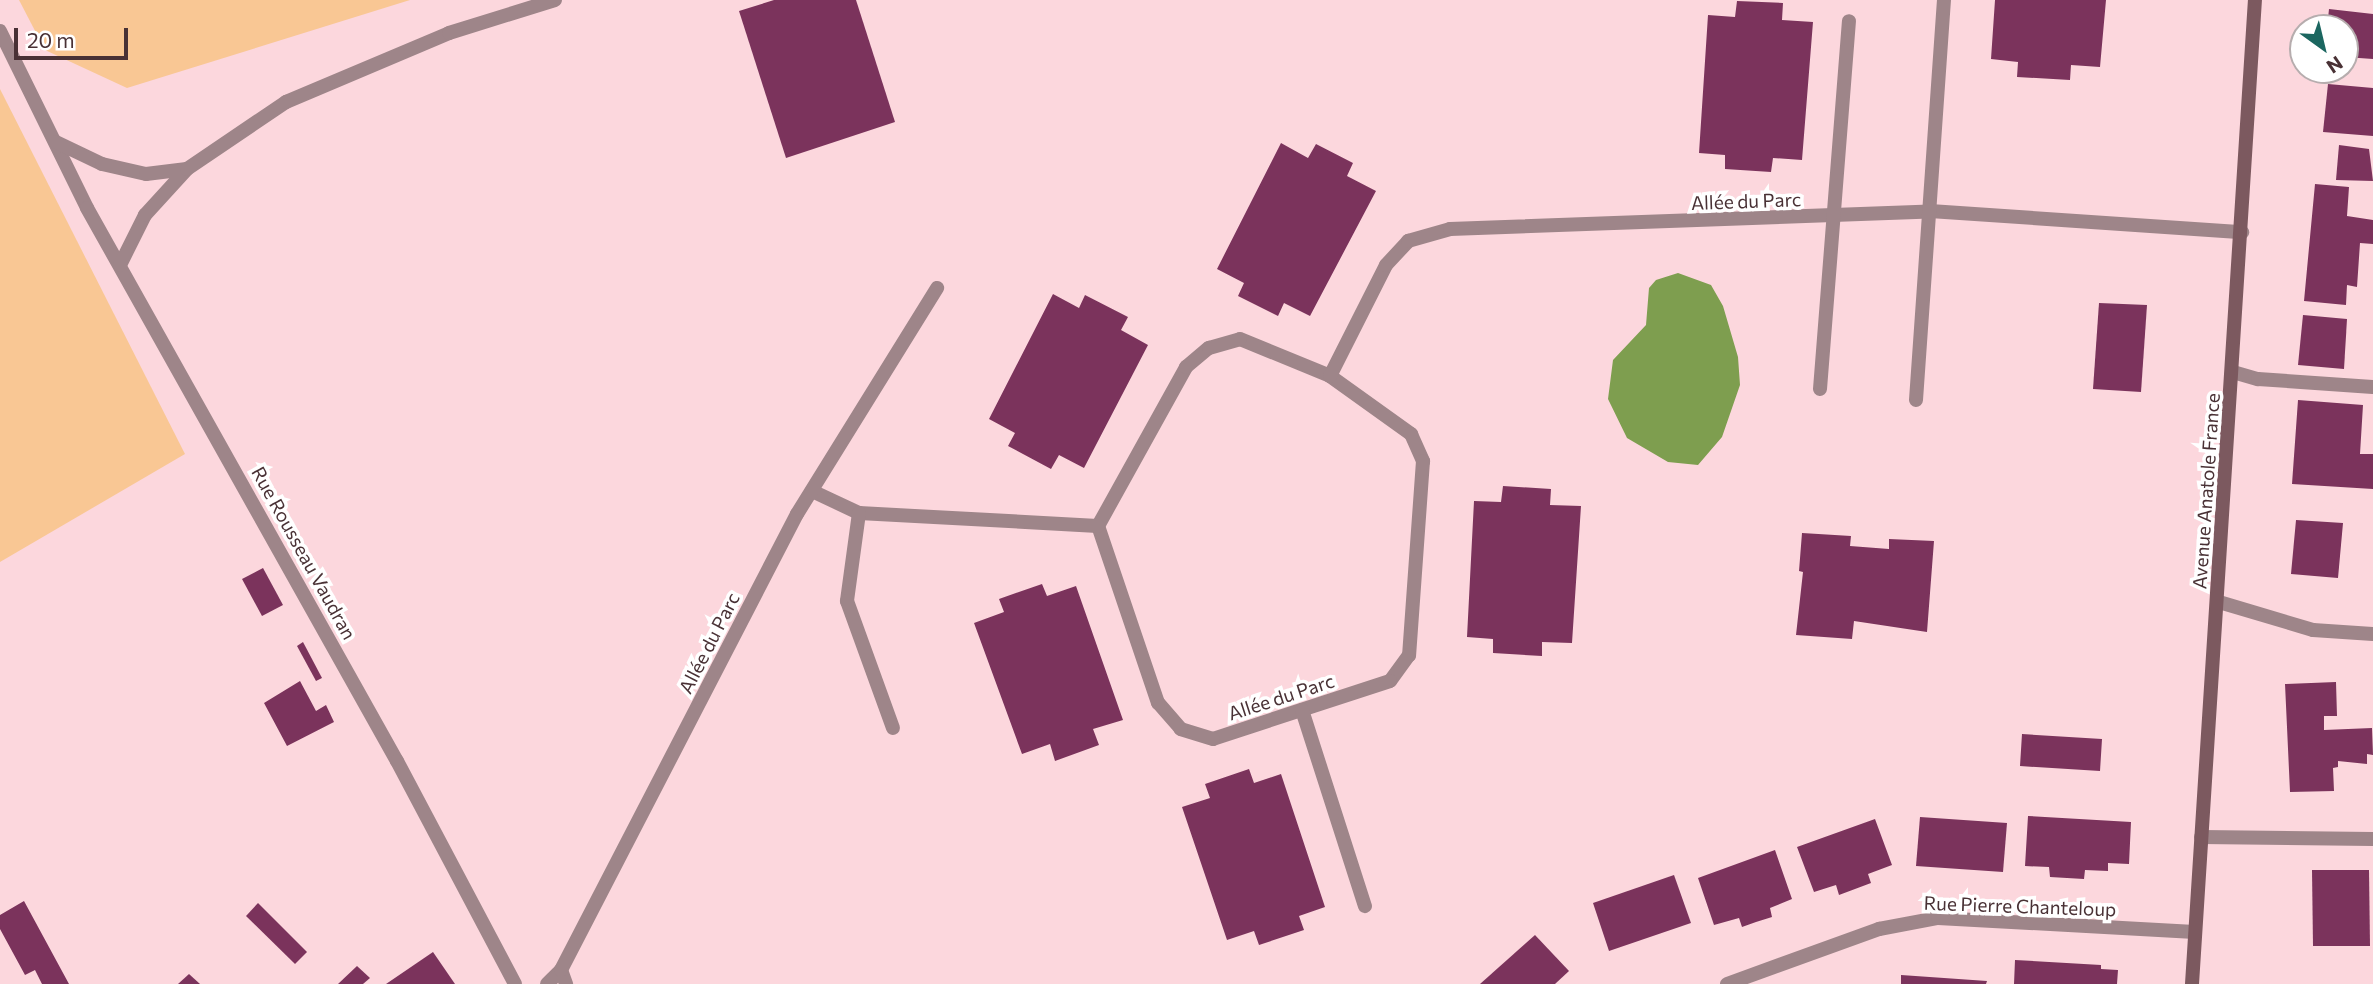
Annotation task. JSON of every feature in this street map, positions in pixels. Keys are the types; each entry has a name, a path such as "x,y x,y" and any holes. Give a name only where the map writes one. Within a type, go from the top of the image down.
{"main road":[{"name":"Avenue Anatole France","path":"2192,984 2219,602 2255,0"}],"street":[{"path":"120,265 145,215 187,169 310,91 521,5 555,0"},
{"path":"1916,400 1944,0"},
{"path":"1820,389 1849,20"},
{"name":"Rue Rousseau Vaudran","path":"0,31 120,265 397,761 515,984"},
{"path":"55,142 102,164 146,174 187,169"},
{"name":"Allée du Parc","path":"1331,376 1386,265 1408,241 1450,229 1833,218 1930,211 2242,232"},
{"name":"Allée du Parc","path":"547,984 564,977 812,491 937,288"},
{"name":"Allée du Parc","path":"1240,339 1331,376 1411,434 1423,461 1409,655 1390,681 1213,739 1181,729 1158,703 1098,526 1186,367 1209,348 1240,339"},
{"path":"2233,372 2258,379 2373,387"},
{"path":"812,491 859,513 1098,526"},
{"path":"859,513 847,601 893,728"},
{"path":"2219,602 2313,630 2373,634"},
{"path":"1302,710 1365,906"},
{"path":"2201,837 2373,839"},
{"name":"Rue Pierre Chanteloup","path":"1727,984 1878,929 1938,918 2195,932"}],"shaded area":[{"path":"19,0 410,0 127,88 45,50"},
{"path":"0,89 185,454 0,562"},
{"path":"1678,273 1711,285 1723,306 1738,357 1740,385 1722,437 1698,465 1668,462 1627,438 1608,399 1613,360 1646,325 1649,288 1656,280"}],"building":[{"path":"774,0 856,0 895,122 786,158 739,11"},
{"path":"1995,0 2106,0 2100,67 2071,65 2070,80 2017,77 2018,62 1991,59"},
{"path":"1737,1 1783,3 1782,20 1813,22 1802,160 1773,158 1771,172 1725,169 1725,155 1699,153 1708,15 1735,17"},
{"path":"2329,9 2373,14 2373,59 2359,58 2359,14 2328,14"},
{"path":"2328,84 2373,88 2373,136 2323,132"},
{"path":"1281,143 1308,158 1316,144 1353,163 1347,176 1376,191 1310,316 1284,303 1278,316 1238,296 1244,283 1217,269"},
{"path":"2339,145 2369,149 2373,181 2336,180"},
{"path":"2315,184 2349,187 2347,216 2373,220 2373,244 2360,243 2357,287 2347,285 2346,305 2304,301"},
{"path":"1053,294 1079,308 1085,295 1128,317 1121,330 1148,345 1084,468 1059,455 1051,469 1008,446 1015,433 989,419"},
{"path":"2099,303 2147,305 2141,392 2093,389"},
{"path":"2303,315 2347,319 2344,369 2298,365"},
{"path":"2298,400 2363,405 2360,454 2373,454 2373,489 2292,484"},
{"path":"1503,486 1551,489 1550,505 1581,506 1572,643 1542,642 1542,656 1493,653 1493,639 1467,637 1474,501 1501,502"},
{"path":"2296,520 2343,523 2338,578 2291,574"},
{"path":"1802,533 1851,536 1850,546 1889,549 1889,539 1934,541 1927,632 1854,621 1852,639 1796,635 1803,572 1799,571"},
{"path":"263,568 283,605 262,616 242,579"},
{"path":"1042,584 1047,596 1076,586 1123,720 1093,729 1099,745 1055,761 1050,744 1022,754 974,623 1004,612 999,599"},
{"path":"303,642 322,678 316,681 297,646"},
{"path":"300,681 316,711 326,705 334,722 287,746 264,703"},
{"path":"2336,682 2337,716 2324,716 2324,730 2372,728 2373,755 2367,754 2367,764 2338,761 2338,767 2333,768 2334,791 2290,792 2285,684"},
{"path":"2022,734 2102,739 2100,771 2020,766"},
{"path":"1249,769 1254,783 1281,774 1325,907 1299,916 1304,930 1259,945 1254,931 1227,940 1182,807 1210,798 1205,784"},
{"path":"2028,816 2131,822 2129,864 2108,863 2108,871 2085,870 2084,879 2050,877 2049,867 2025,866"},
{"path":"1920,817 2007,823 2003,872 1916,866"},
{"path":"1875,819 1892,865 1868,874 1871,883 1839,895 1836,885 1814,892 1797,847"},
{"path":"1775,850 1792,899 1770,908 1772,917 1742,927 1739,918 1714,925 1698,878"},
{"path":"2312,870 2369,870 2370,946 2313,946"},
{"path":"1674,875 1691,923 1609,951 1593,903"},
{"path":"24,901 69,984 42,984 35,970 25,975 0,929 0,915"},
{"path":"258,903 307,952 295,964 246,916"},
{"path":"1535,935 1569,971 1555,984 1480,984"},
{"path":"433,952 455,984 386,984"},
{"path":"2015,960 2101,965 2101,969 2118,970 2117,984 2014,984"},
{"path":"357,966 370,978 363,984 338,984"},
{"path":"189,974 200,984 178,984"},
{"path":"1901,975 1987,981 1986,984 1901,984"}]}
